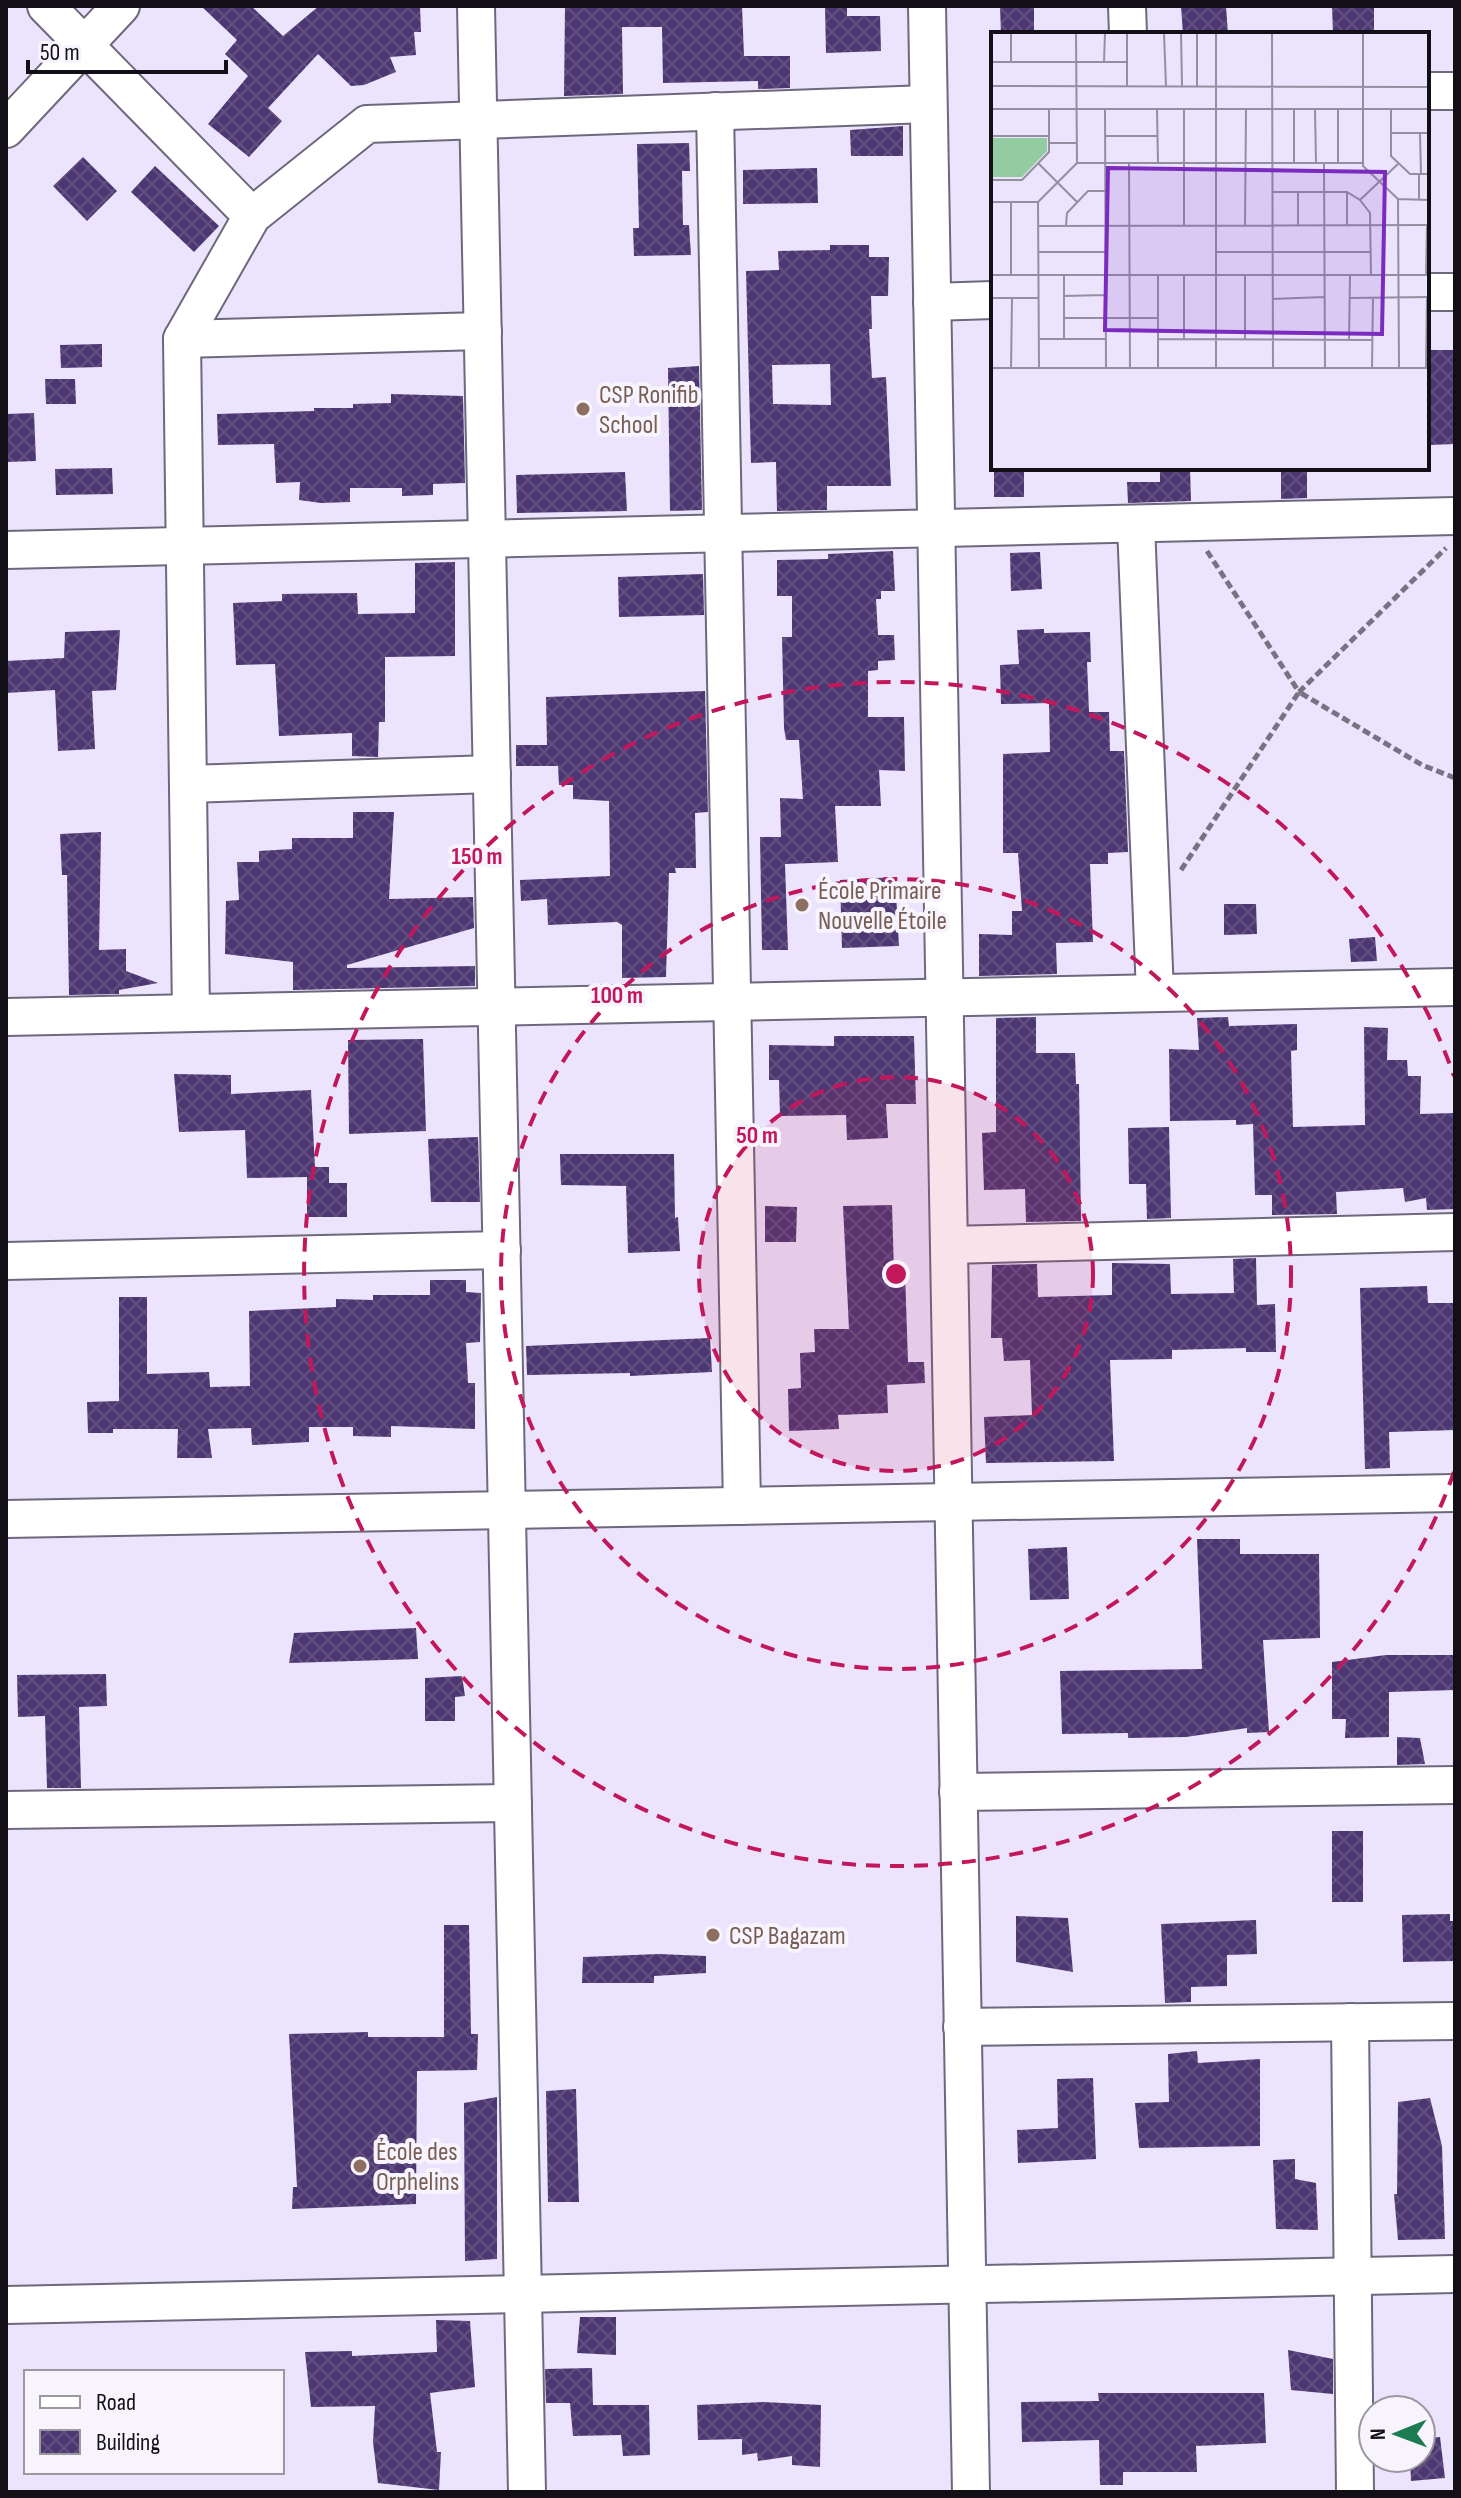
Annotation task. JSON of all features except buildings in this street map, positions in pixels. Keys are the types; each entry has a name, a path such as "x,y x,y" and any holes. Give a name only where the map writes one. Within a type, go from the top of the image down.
{"street":[{"path":"46,6 252,216"},
{"path":"6,129 121,6"},
{"path":"476,6 527,2492"},
{"path":"927,6 971,2492"},
{"path":"1127,6 1128,32"},
{"path":"1429,91 1455,91"},
{"path":"191,1013 182,339 252,216 367,124 928,104"},
{"path":"715,111 742,1506"},
{"path":"1429,292 1455,292"},
{"path":"932,302 991,300"},
{"path":"182,339 483,331"},
{"path":"6,550 1455,516"},
{"path":"1136,525 1155,993"},
{"path":"188,784 492,774"},
{"path":"6,1017 1455,987"},
{"path":"949,1245 1455,1232"},
{"path":"6,1261 502,1250"},
{"path":"6,1519 1455,1493"},
{"path":"958,1792 1455,1785"},
{"path":"6,1810 513,1803"},
{"path":"962,2027 1455,2021"},
{"path":"1350,2022 1355,2492"},
{"path":"6,2305 1455,2274"}],"path":[{"path":"1189,523 1299,692 1422,765 1455,778"},
{"path":"1152,914 1299,692 1455,538"}],"place":[{"name":"CSP Ronifib School","path":"583,409"},
{"name":"École Primaire Nouvelle Étoile","path":"802,905"},
{"name":"CSP Bagazam","path":"713,1935"},
{"name":"École des Orphelins","path":"360,2166"}]}
